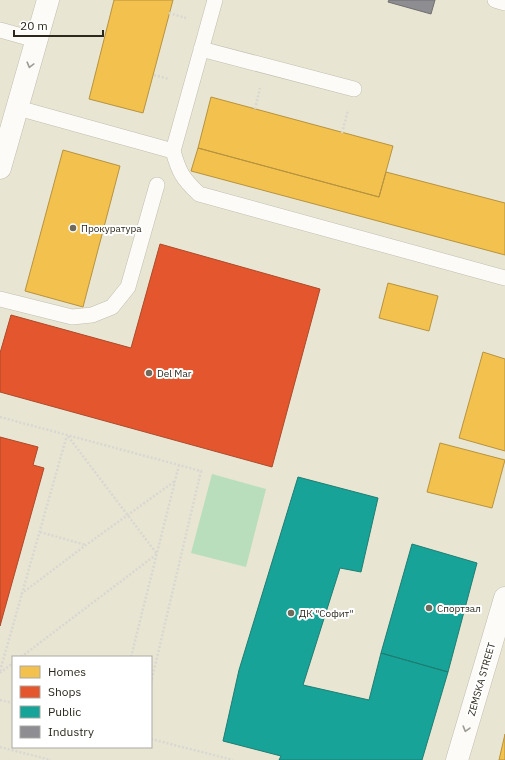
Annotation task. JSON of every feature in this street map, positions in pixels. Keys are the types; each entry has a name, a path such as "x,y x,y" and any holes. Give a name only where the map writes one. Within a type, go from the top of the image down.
{"street":[{"path":"0,168 48,0"},
{"name":"ZEMSKA STREET","path":"457,760 505,598"}],"lane":[{"path":"215,0 173,151 178,170 186,182 199,194 505,278"},
{"path":"495,0 505,3"},
{"path":"0,30 36,40"},
{"path":"201,49 354,89"},
{"path":"18,108 173,151"},
{"path":"0,299 72,317 92,315 112,307 128,287 156,186"}],"path":[{"path":"0,417 201,471 152,679"},
{"path":"67,434 157,554"},
{"path":"0,672 67,434"},
{"path":"131,656 179,465"},
{"path":"21,594 128,514 176,481"},
{"path":"40,532 86,545"},
{"path":"22,656 157,554"},
{"path":"0,672 12,664"},
{"path":"0,700 12,704"},
{"path":"152,739 233,760"},
{"path":"0,747 51,760"}],"green space":[{"path":"212,474 266,489 246,567 191,553"}],"building: Homes":[{"path":"114,0 173,0 143,113 89,99"},
{"path":"211,97 393,146 379,197 198,148"},
{"path":"198,148 379,197 386,172 505,203 505,255 191,171"},
{"name":"Прокуратура","path":"63,150 120,166 83,307 25,291"},
{"path":"388,283 438,296 429,331 379,318"},
{"path":"483,352 505,359 505,451 459,438"},
{"path":"440,443 505,460 492,508 427,492"},
{"path":"505,734 505,760 499,760"}],"building: Shops":[{"name":"Del Mar","path":"160,244 320,289 272,467 0,392 0,353 11,315 131,348"},
{"path":"0,437 38,447 33,465 44,468 0,626"}],"building: Public":[{"name":"ДК \"Софит\"","path":"298,477 378,498 361,572 340,568 303,685 369,700 381,653 448,672 422,760 279,760 281,756 223,741 239,670"},
{"name":"Спортзал","path":"412,544 477,563 448,672 381,653"}],"building: Industry":[{"path":"389,0 435,0 431,14 388,2"}],"place":[{"name":"Прокуратура","path":"73,228"},
{"name":"Del Mar","path":"149,373"},
{"name":"Спортзал","path":"429,608"},
{"name":"ДК \"Софит\"","path":"291,613"}]}
